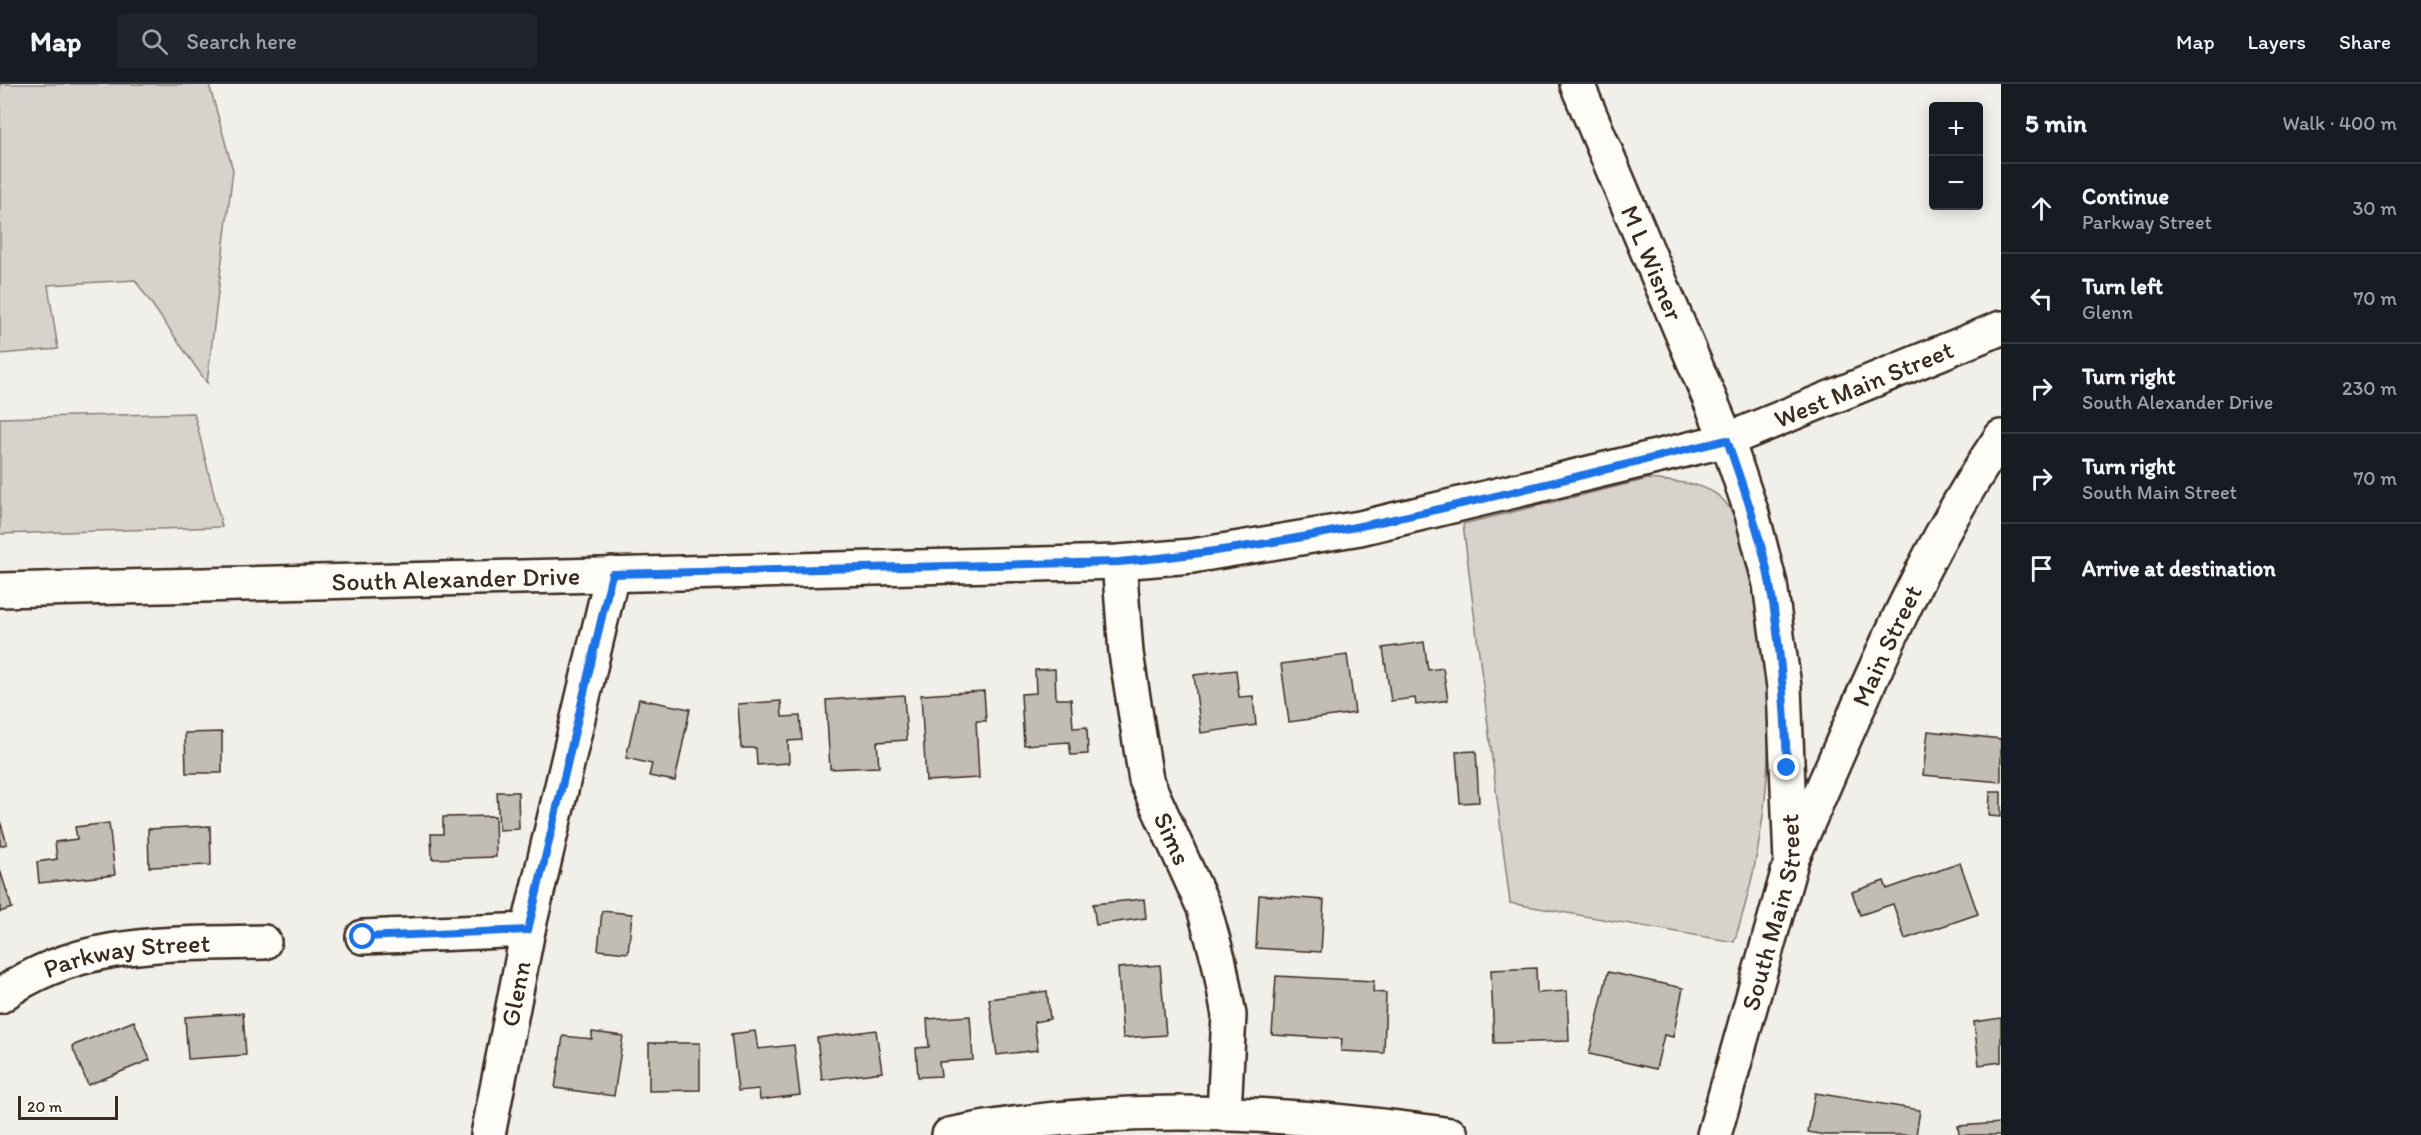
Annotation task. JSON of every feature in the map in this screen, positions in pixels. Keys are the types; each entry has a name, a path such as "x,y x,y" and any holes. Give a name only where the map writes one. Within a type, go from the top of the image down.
{"main road":[{"name":"M L Wisner","path":"1577,84 1727,440"},
{"name":"West Main Street","path":"1727,440 2001,328"},
{"name":"Main Street","path":"1791,862 1850,728 1945,525 1972,479 2001,437"},
{"name":"South Alexander Drive","path":"0,590 1119,562 1192,556 1360,528 1727,440"},
{"name":"South Main Street","path":"1714,1135 1791,862 1784,687 1770,584 1752,514 1727,440"},
{"name":"Sims","path":"1119,562 1126,653 1146,780 1204,908 1219,962 1229,1015 1224,1112"},
{"name":"Glenn","path":"488,1135 528,930 612,574"},
{"path":"363,937 528,930"},
{"name":"Parkway Street","path":"0,996 50,966 101,951 161,944 264,942"},
{"path":"949,1135 1102,1114 1224,1112 1377,1125 1451,1135"}],"shaded area":[{"path":"0,84 209,84 233,170 207,383 135,280 48,285 58,349 0,354"},
{"path":"194,413 222,527 0,534 0,418"},
{"path":"1648,479 1696,485 1714,492 1728,506 1739,526 1748,561 1764,650 1769,724 1768,761 1760,835 1745,907 1734,942 1510,903 1463,524"}],"building":[{"path":"1424,642 1428,670 1443,668 1448,700 1416,705 1415,698 1391,701 1383,648"},
{"path":"1347,655 1355,713 1289,722 1281,664"},
{"path":"1055,669 1056,699 1071,699 1073,728 1087,727 1088,754 1071,755 1069,742 1024,745 1021,694 1036,693 1035,670"},
{"path":"1236,670 1239,697 1253,696 1256,725 1201,733 1194,675"},
{"path":"984,691 986,721 976,721 979,778 926,781 921,695"},
{"path":"904,695 907,740 877,742 879,767 830,769 826,700"},
{"path":"639,699 690,709 675,781 649,776 652,764 626,758"},
{"path":"781,701 782,717 800,716 802,740 788,741 789,763 757,765 756,748 741,748 738,704"},
{"path":"1928,731 2001,739 2001,782 1923,775"},
{"path":"222,732 222,773 186,773 185,733"},
{"path":"1476,751 1479,802 1460,803 1456,752"},
{"path":"497,792 518,792 519,829 499,830"},
{"path":"1990,792 2001,792 2001,817 1989,816"},
{"path":"495,816 496,857 432,859 431,834 443,834 443,817"},
{"path":"0,821 7,844 0,846"},
{"path":"109,823 115,875 39,883 37,862 57,859 55,842 77,839 75,827"},
{"path":"210,826 211,865 149,867 148,829"},
{"path":"1960,863 1978,914 1905,939 1893,904 1860,915 1852,892 1884,881 1887,889"},
{"path":"0,870 12,908 0,912"},
{"path":"1259,895 1324,900 1321,952 1256,948"},
{"path":"1144,899 1146,918 1096,925 1093,904"},
{"path":"602,911 632,914 628,953 598,950"},
{"path":"1160,965 1166,1035 1123,1038 1118,968"},
{"path":"1536,968 1537,993 1567,991 1569,1041 1494,1043 1491,970"},
{"path":"1608,972 1683,988 1673,1037 1664,1035 1656,1069 1589,1054"},
{"path":"1276,976 1374,981 1373,992 1386,993 1384,1053 1341,1051 1342,1039 1272,1035"},
{"path":"1047,991 1050,1019 1034,1022 1038,1050 997,1055 989,999"},
{"path":"243,1013 246,1055 188,1059 185,1017"},
{"path":"970,1016 973,1060 939,1062 941,1076 918,1077 916,1048 929,1047 927,1019"},
{"path":"2001,1018 2001,1062 1979,1065 1974,1022"},
{"path":"134,1021 150,1060 88,1085 72,1046"},
{"path":"876,1030 882,1072 822,1080 817,1038"},
{"path":"755,1031 758,1049 794,1045 800,1095 760,1100 759,1089 738,1091 731,1034"},
{"path":"592,1032 623,1036 614,1096 555,1088 563,1036 592,1039"},
{"path":"649,1043 700,1043 700,1090 649,1091"},
{"path":"1815,1093 1920,1110 1916,1135 1825,1135 1808,1132"},
{"path":"2001,1123 2001,1135 1959,1135 1958,1126"}],"route":[{"path":"363,937 528,930 612,574 1119,562 1192,556 1360,528 1727,440 1752,514 1770,584 1784,687 1787,768"}]}
